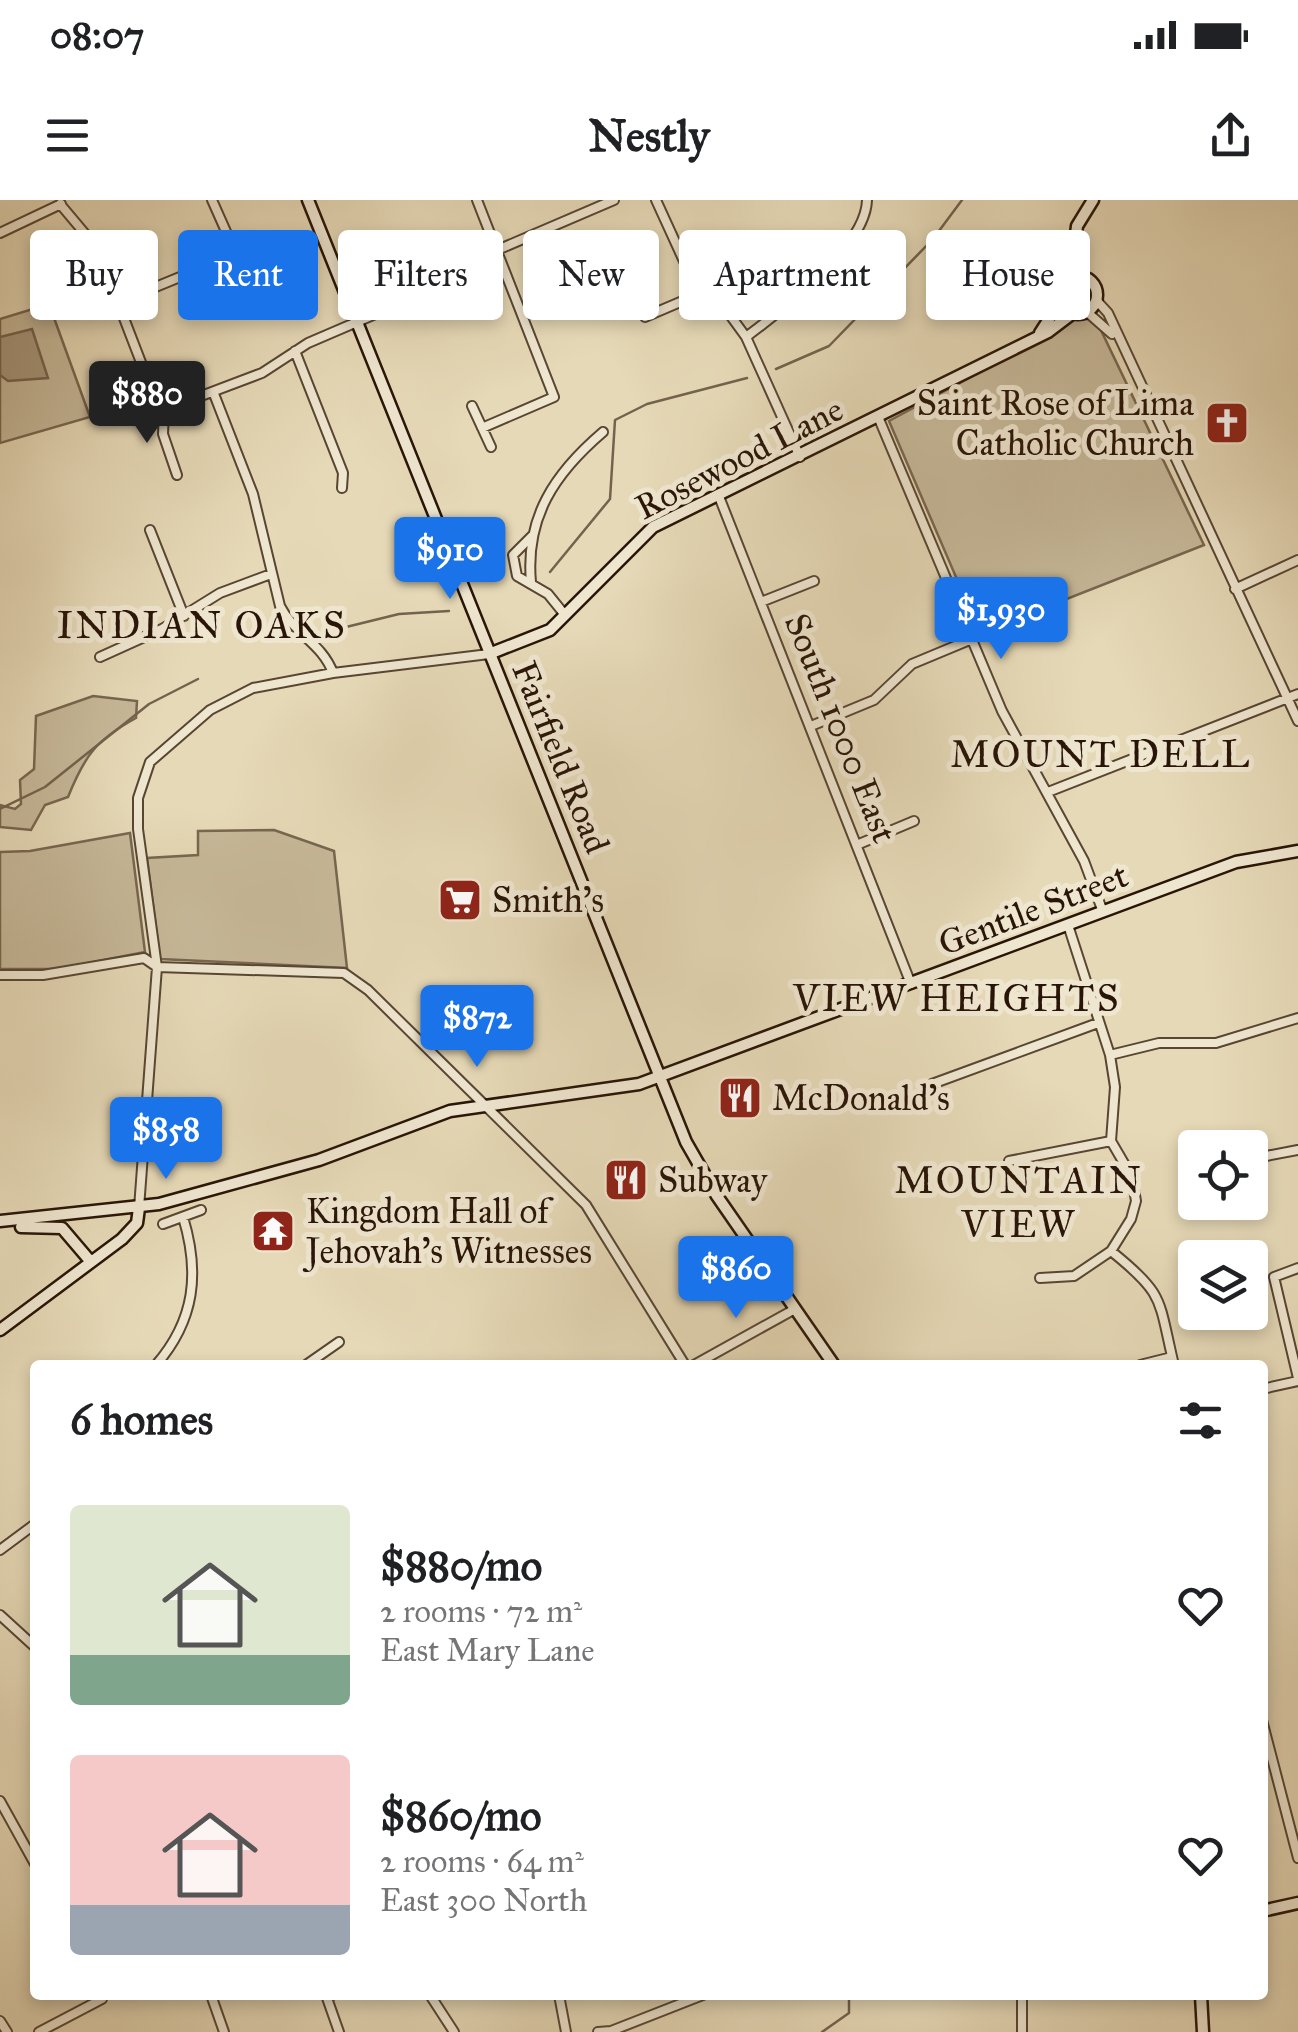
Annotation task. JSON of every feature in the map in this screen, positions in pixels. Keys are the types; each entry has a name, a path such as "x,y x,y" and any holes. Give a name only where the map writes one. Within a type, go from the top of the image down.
{"street":[{"path":"158,286 236,254 212,200"},
{"name":"Fairfield Road","path":"308,200 674,1113 708,1183 831,1360"},
{"path":"477,200 489,230"},
{"path":"503,247 614,200"},
{"path":"656,200 679,249"},
{"path":"746,338 840,254 858,232 867,200"},
{"path":"1076,230 1093,200"},
{"path":"0,233 62,202 83,230"},
{"path":"482,428 554,397 503,265"},
{"path":"1090,284 1096,287 1096,302 1090,309"},
{"path":"1096,302 1108,313 1118,342 1298,721"},
{"path":"1090,314 1100,319 1118,342"},
{"path":"126,320 157,404 164,410"},
{"path":"164,410 262,373 296,351 363,320"},
{"path":"733,320 746,338 800,457"},
{"name":"Rosewood Lane","path":"1036,338 1050,320"},
{"name":"Rosewood Lane","path":"489,654 550,630 638,538 718,494 878,419 1036,338 1063,320"},
{"path":"296,351 344,474 342,488"},
{"path":"214,394 253,494 270,574 288,624 316,644 333,672"},
{"path":"472,406 491,448"},
{"path":"164,410 163,434 177,474"},
{"path":"878,419 1002,712 1084,861 1103,912"},
{"path":"531,582 532,536 539,506 560,475 603,432"},
{"name":"South 1000 East","path":"718,494 911,984"},
{"path":"150,530 184,616"},
{"path":"532,536 513,555 517,576 531,582 565,614"},
{"path":"1235,589 1298,560"},
{"path":"100,656 184,616 220,593 270,574"},
{"path":"761,602 814,580"},
{"path":"812,726 874,700 912,664 972,640"},
{"path":"0,1330 132,1230 139,1208 157,967 138,829 138,798 150,762 230,698 254,688 333,672 489,654"},
{"path":"1048,792 1298,694"},
{"path":"859,844 914,821"},
{"name":"Gentile Street","path":"0,1223 139,1208 272,1174 408,1124 484,1103 600,1093 659,1078 1244,860 1298,851"},
{"path":"1040,1278 1074,1276 1110,1251 1131,1220 1136,1202 1132,1178 1111,1141 1115,1086 1110,1055 1068,925"},
{"path":"0,974 42,975 144,958 157,967 344,973 368,990 586,1205 681,1360"},
{"path":"1110,1055 1160,1043 1216,1043 1298,1018"},
{"path":"932,1084 1098,1022"},
{"path":"1009,1161 1111,1141"},
{"path":"1268,1156 1298,1150"},
{"path":"163,1224 201,1210"},
{"path":"159,1360 182,1327 195,1276 183,1217"},
{"path":"0,1223 62,1228 91,1262"},
{"path":"1110,1251 1146,1278 1158,1295 1173,1360"},
{"path":"1268,1387 1298,1380 1274,1277 1298,1268"},
{"path":"703,1360 795,1309"},
{"path":"313,1360 339,1342"},
{"path":"0,1550 30,1528"},
{"path":"0,1615 30,1643"},
{"path":"1268,1743 1298,1858"},
{"path":"0,1801 30,1855"},
{"path":"1268,1910 1298,1903"},
{"path":"40,2032 96,2000"},
{"path":"214,2000 224,2032"},
{"path":"331,2000 339,2032"},
{"path":"433,2000 454,2032"},
{"path":"561,2000 566,2032"},
{"path":"673,2000 675,2008"},
{"path":"598,2032 692,2000"},
{"path":"1022,2000 1022,2032"},
{"path":"1201,2000 1202,2032"},
{"path":"0,2021 6,2032"}],"shaded area":[{"path":"30,310 30,320 55,320 90,417 0,443 0,319"},
{"path":"1067,320 1097,322 1204,545 980,633 889,421 1049,335"},
{"path":"32,329 48,378 8,381 0,375 0,337"},
{"path":"93,696 137,701 136,718 93,750 68,797 45,805 31,830 0,827 0,805 15,809 21,804 20,780 34,769 36,716"},
{"path":"274,830 334,851 347,968 160,959 147,858 198,855 198,831"},
{"path":"130,833 145,952 58,969 0,969 0,852 30,851"}],"waterway":[{"path":"776,369 829,346 933,239 962,200"},
{"path":"550,572 610,499 615,420 647,404 747,378"},
{"path":"338,629 399,614 449,611"},
{"path":"0,809 45,787 149,704 198,679"},
{"path":"822,2032 849,2013 849,2000"}],"place":[{"name":"Saint Rose of Lima Catholic Church","path":"1227,423"},
{"name":"Smith's","path":"460,900"},
{"name":"McDonald's","path":"740,1098"},
{"name":"Subway","path":"626,1180"},
{"name":"Kingdom Hall of Jehovah's Witnesses","path":"273,1231"}],"district":[{"name":"INDIAN OAKS","path":"202,625"},
{"name":"MOUNT DELL","path":"1101,754"},
{"name":"VIEW HEIGHTS","path":"957,998"},
{"name":"MOUNTAIN VIEW","path":"1019,1202"}]}
